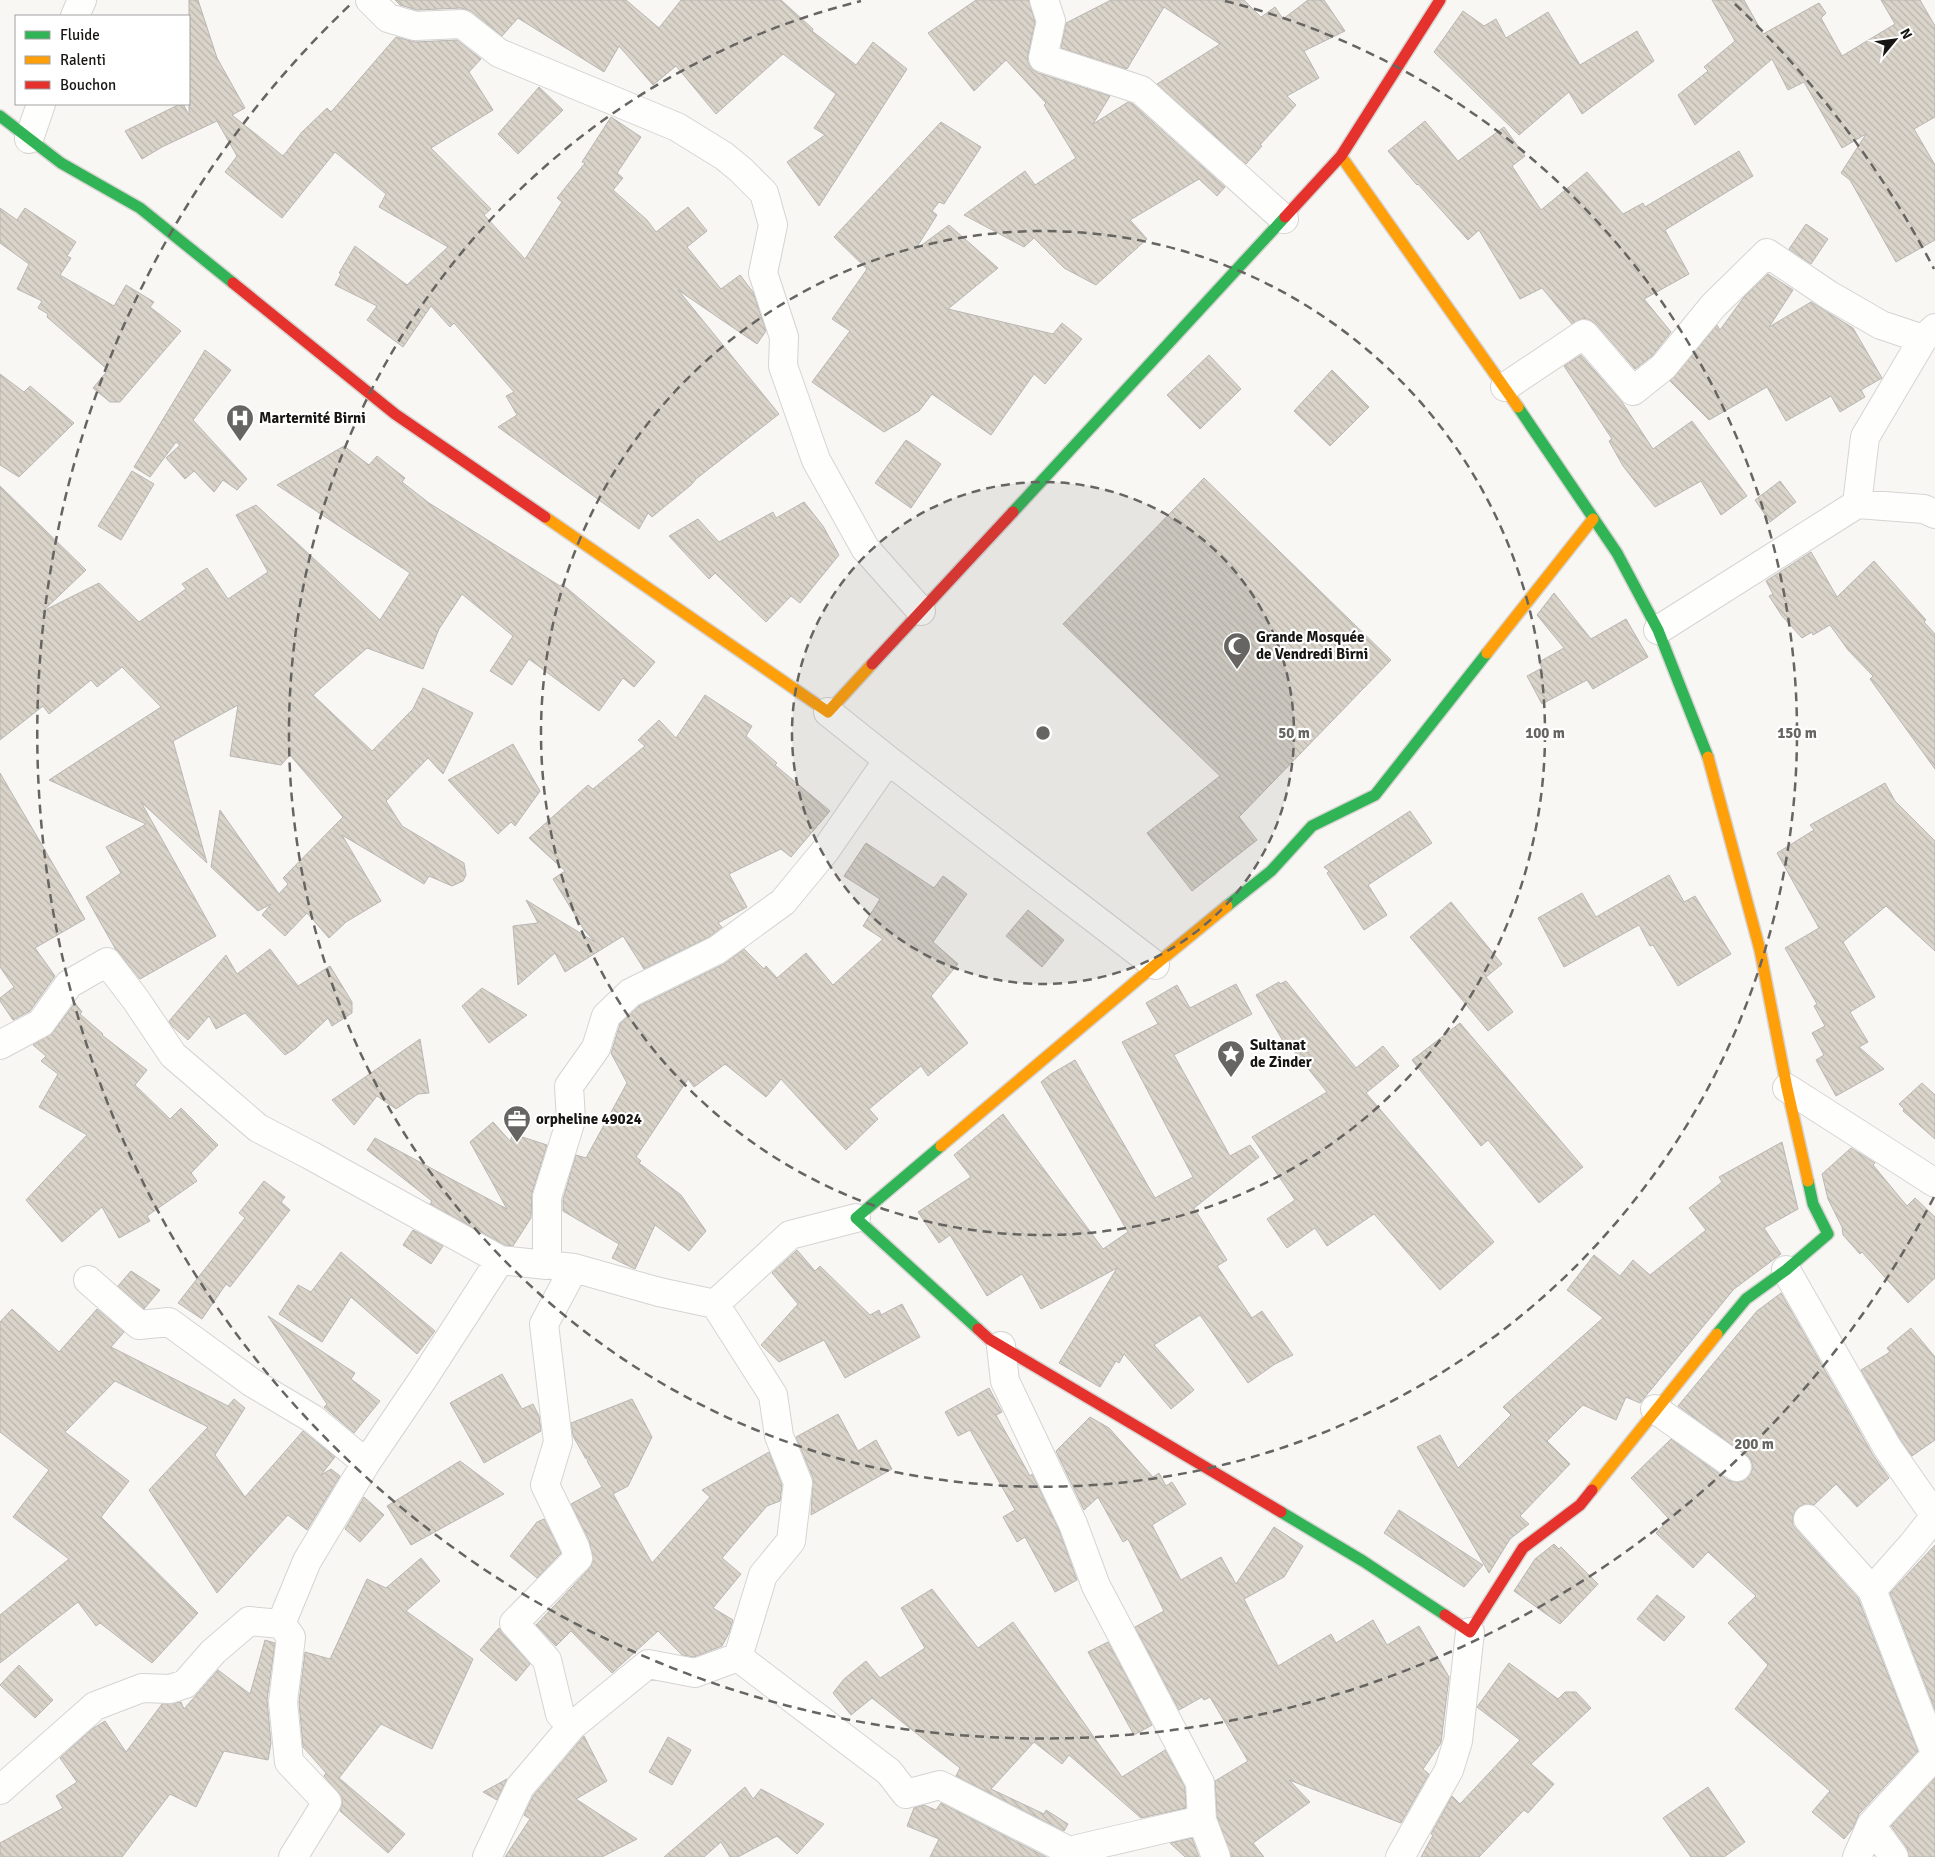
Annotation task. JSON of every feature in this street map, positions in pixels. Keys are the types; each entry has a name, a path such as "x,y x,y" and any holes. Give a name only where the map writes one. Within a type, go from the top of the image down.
{"street":[{"path":"76,15 82,0"},
{"path":"370,0 388,18 415,26 462,24 498,53 677,127 724,156 764,193 773,225 763,273 784,337 783,366 816,460 865,548 921,611"},
{"path":"1044,0 1051,21 1043,58 1140,90 1284,218"},
{"path":"828,712 1341,156 1440,0"},
{"path":"29,139 41,105"},
{"path":"0,116 60,163 140,208 366,393 828,712 1155,965"},
{"path":"1341,156 1506,387 1617,553 1658,630 1710,764 1760,950 1787,1088 1813,1204 1828,1234 1786,1270 1746,1299 1655,1409 1580,1505 1523,1548 1470,1632 1458,1741 1448,1770 1400,1857"},
{"path":"1506,387 1584,334 1633,391 1663,367 1713,306 1767,253 1830,295 1881,325 1929,333 1865,436 1857,504"},
{"path":"1658,630 1857,504 1924,509 1935,514"},
{"path":"715,1304 790,1235 856,1218 1155,965 1271,870 1312,826 1375,796 1593,518"},
{"path":"547,1266 547,1196 571,1120 569,1086 596,1048 606,1016 630,993 717,950 783,902 825,850 888,760"},
{"path":"0,1045 41,1023 69,984 107,962 136,1000 173,1055 258,1128 500,1260 574,1268 659,1292 715,1304 774,1395 779,1436 798,1483 791,1541 763,1575 738,1657"},
{"path":"1787,1088 1935,1183"},
{"path":"856,1218 988,1339 1363,1561 1470,1632"},
{"path":"282,1624 307,1561 366,1463 500,1260"},
{"path":"572,1726 560,1714 547,1660 514,1623 578,1558 575,1547 545,1485 558,1442 544,1324 574,1268"},
{"path":"1786,1270 1887,1448 1935,1516 1872,1590"},
{"path":"88,1280 139,1325 169,1322 251,1382 314,1418 366,1463"},
{"path":"1001,1346 1005,1381 1073,1524 1096,1586 1200,1783 1202,1820 1216,1857"},
{"path":"1655,1409 1737,1468"},
{"path":"1808,1519 1872,1590 1933,1762 1871,1825 1857,1857"},
{"path":"0,1790 95,1706 142,1688 170,1689 185,1684 213,1652 249,1620 282,1624 291,1637 283,1702 289,1762 327,1802 293,1857"},
{"path":"488,1857 520,1787 572,1726 648,1664 695,1673 738,1657"},
{"path":"738,1657 889,1772 906,1794 940,1785 1069,1851 1202,1820"},
{"path":"1871,1825 1894,1857"}],"building":[{"path":"189,0 198,0 217,58 245,108 232,115 283,156 302,132 327,108 331,112 396,37 415,42 457,40 481,59 469,72 493,110 431,148 491,209 484,215 525,259 562,202 557,198 585,163 582,162 611,117 641,137 617,173 623,178 613,190 647,220 656,232 688,207 707,231 687,247 721,289 740,275 753,292 766,331 757,344 678,290 779,414 696,479 652,517 648,513 639,529 498,427 517,415 506,396 514,392 454,323 450,327 431,306 403,347 367,320 377,306 335,285 341,274 339,273 355,246 407,285 448,247 379,207 386,194 335,152 282,218 225,172 237,156 217,121 162,147 142,159 125,131 178,105 184,105 189,115"},
{"path":"395,0 626,0 659,28 681,0 781,0 813,29 812,31 856,65 873,42 907,69 819,206 787,162 825,135 814,128 836,94 783,54 716,114 676,66 653,85 619,46 604,72 518,18 502,36 471,11 461,8 417,10 400,5"},
{"path":"976,0 1029,0 1035,22 1028,55 1028,63 1032,69 1038,73 1110,96 1093,124 1128,102 1133,104 1225,187 1217,196 1199,179 1130,220 1147,239 1096,285 1064,268 1034,238 1024,247 964,215 1025,171 1035,185 1076,158 1044,105 1046,103 1006,60 974,91 928,33"},
{"path":"1111,0 1244,0 1261,17 1275,7 1283,19 1308,0 1324,0 1345,31 1304,51 1319,78 1287,96 1296,105 1260,145 1262,146 1246,164 1157,84 1220,44 1164,7 1127,69 1061,48 1066,23"},
{"path":"1712,0 1744,0 1763,34 1819,3 1826,13 1821,18 1842,56 1895,24 1881,0 1920,0 1935,26 1935,117 1914,129 1935,165 1935,240 1896,262 1850,180 1841,173 1866,134 1842,148 1804,82 1788,90 1772,59 1695,125 1678,95 1708,71 1704,67 1735,41"},
{"path":"1463,11 1484,26 1496,19 1506,38 1548,12 1580,65 1637,31 1654,61 1582,114 1569,92 1519,135 1434,52"},
{"path":"539,87 563,110 518,154 498,134"},
{"path":"1425,121 1458,161 1504,127 1525,156 1512,166 1541,210 1587,172 1623,214 1643,203 1645,207 1739,151 1753,176 1665,230 1689,274 1644,299 1671,332 1652,356 1635,369 1596,324 1583,318 1572,324 1542,288 1520,299 1479,230 1468,240 1388,151"},
{"path":"941,122 981,147 944,204 939,202 932,211 937,215 915,250 949,225 998,268 948,309 1053,334 1062,323 1082,339 1045,384 1034,374 991,435 932,394 919,411 884,432 812,382 850,331 832,319 867,269 834,237"},
{"path":"0,208 17,220 25,208 76,242 67,256 71,258 60,275 114,306 126,285 154,302 150,307 181,331 120,402 110,402 93,388 108,370 47,317 48,314 38,308 42,301 17,289 29,264 0,243"},
{"path":"1806,224 1828,239 1811,264 1789,249"},
{"path":"1768,274 1793,290 1769,327 1811,302 1853,328 1882,378 1861,390 1865,397 1840,412 1831,396 1786,421 1767,387 1709,420 1670,381 1717,325 1720,330 1744,297"},
{"path":"205,350 231,370 193,420 247,479 237,490 223,480 214,492 194,471 185,479 166,458 180,445 176,442 150,477 134,467"},
{"path":"1209,355 1241,389 1200,429 1167,395"},
{"path":"1581,355 1622,402 1653,449 1692,421 1747,496 1721,515 1701,481 1655,507 1623,466 1609,441 1612,439 1564,366"},
{"path":"1332,370 1369,407 1330,446 1294,411"},
{"path":"0,374 24,392 30,386 74,423 19,477 0,465"},
{"path":"906,440 941,464 911,508 875,483"},
{"path":"344,446 369,465 377,456 405,478 402,482 429,503 560,586 562,584 655,662 634,687 623,678 599,711 529,659 512,685 490,671 513,636 462,594 439,629 423,669 367,648 313,695 372,751 413,709 423,688 473,713 443,774 428,758 386,801 402,826 464,863 466,875 463,881 452,886 429,876 424,884 342,835 381,901 346,922 329,938 307,913 285,936 262,915 271,904 258,911 211,867 220,810 279,894 288,884 283,878 343,817 290,755 281,765 230,756 238,705 173,741 207,863 141,802 216,936 140,979 116,950 86,897 121,873 106,847 146,824 49,780 161,707 122,667 97,687 91,680 49,714 43,706 0,740 0,486 86,570 43,611 99,583 139,622 186,589 182,584 207,568 228,599 268,572 236,515 256,505 380,620 410,573 277,485"},
{"path":"132,471 154,484 121,540 98,526"},
{"path":"1204,478 1391,660 1239,817 1257,840 1192,891 1147,833 1220,776 1063,624"},
{"path":"1780,481 1796,502 1770,522 1755,500"},
{"path":"804,502 823,526 839,555 800,603 791,596 766,622 715,573 709,579 669,536 698,519 719,542 773,512 776,518"},
{"path":"1811,552 1837,597 1874,561 1926,620 1924,622 1935,634 1935,769 1870,679 1873,676 1848,650 1830,625 1813,635 1812,632 1802,638 1782,616 1769,596 1773,594 1766,581"},
{"path":"1554,593 1591,639 1626,619 1648,657 1593,689 1587,680 1542,704 1527,676 1542,668 1539,662 1564,648 1537,615"},
{"path":"705,695 752,726 746,736 777,763 775,765 830,811 791,857 781,849 729,874 747,907 718,923 722,927 709,937 644,969 623,936 565,972 555,953 518,985 513,926 538,923 526,900 595,942 584,930 553,879 565,871 529,838 588,785 593,789 645,746 638,740 659,720 676,738"},
{"path":"513,744 540,791 515,826 511,822 498,834 448,780"},
{"path":"0,773 85,919 35,948 55,976 30,1011 13,1020 0,1001 0,998 14,987 0,967"},
{"path":"1885,783 1895,801 1935,841 1935,951 1886,906 1843,942 1875,997 1850,1012 1868,1042 1859,1047 1884,1069 1836,1096 1816,1060 1824,1055 1812,1033 1825,1026 1814,1006 1817,1004 1785,948 1819,928 1777,853 1814,830 1810,825"},
{"path":"1410,811 1432,843 1368,885 1387,915 1364,930 1327,873 1329,871 1324,867"},
{"path":"866,843 934,888 943,876 967,894 933,942 958,964 931,996 968,1043 928,1076 921,1066 869,1109 878,1119 846,1150 781,1079 766,1097 725,1064 694,1087 688,1079 636,1157 641,1161 639,1163 681,1195 706,1231 689,1251 655,1225 635,1269 612,1258 619,1244 563,1211 563,1199 576,1155 586,1158 627,1083 611,1053 620,1024 639,1006 724,964 744,949 764,969 766,966 777,978 806,953 833,985 883,939 863,926 880,899 844,876"},
{"path":"1669,875 1684,902 1695,896 1731,954 1678,986 1653,945 1650,946 1639,925 1564,967 1538,918 1582,893 1596,917"},
{"path":"1451,902 1502,964 1486,977 1513,1012 1488,1031 1410,937"},
{"path":"1028,910 1064,940 1042,967 1006,936"},
{"path":"270,949 298,986 330,966 352,1002 352,1013 332,1026 328,1018 296,1048 285,1055 245,1013 216,1029 209,1016 188,1040 172,1026 169,1021 226,955 237,974"},
{"path":"1286,981 1356,1068 1383,1046 1399,1066 1366,1093 1494,1242 1440,1290 1374,1214 1327,1246 1315,1228 1287,1248 1267,1219 1295,1200 1252,1137 1327,1092 1285,1040 1283,1041 1256,995 1279,982 1280,984"},
{"path":"1236,984 1252,1014 1174,1055 1230,1156 1250,1145 1259,1157 1194,1208 1227,1260 1217,1266 1252,1318 1262,1311 1293,1355 1275,1364 1248,1383 1200,1315 1154,1345 1194,1390 1171,1409 1124,1354 1119,1363 1116,1361 1100,1387 1059,1363 1117,1268 1041,1309 1022,1274 987,1296 950,1235 939,1243 918,1212 971,1177 954,1155 1003,1114 1103,1249 1128,1232 1041,1082 1075,1060 1155,1198 1193,1177 1122,1042 1158,1024 1146,1003 1177,985 1190,1008"},
{"path":"482,988 527,1015 489,1043 462,1006"},
{"path":"75,1003 82,1012 80,1014 102,1035 147,1070 135,1085 170,1119 181,1108 218,1145 191,1173 197,1181 147,1216 150,1221 119,1238 102,1207 62,1242 26,1200 87,1135 39,1107 58,1074 41,1061 46,1056 33,1045 53,1032"},
{"path":"1460,1023 1583,1167 1539,1203 1488,1140 1481,1146 1412,1060"},
{"path":"420,1039 429,1093 418,1094 396,1109 377,1096 354,1125 332,1100"},
{"path":"1922,1083 1935,1095 1935,1139 1903,1111 1904,1109 1899,1104"},
{"path":"493,1122 510,1141 513,1134 547,1145 532,1193 531,1218 513,1246 505,1245 430,1204 432,1201 367,1150 375,1138 507,1209 470,1142"},
{"path":"1782,1142 1798,1209 1764,1228 1781,1254 1734,1289 1640,1403 1626,1397 1616,1420 1583,1405 1547,1441 1570,1464 1520,1516 1529,1524 1510,1539 1489,1573 1417,1447 1440,1435 1458,1468 1511,1415 1503,1407 1603,1318 1567,1290 1594,1255 1620,1276 1633,1260 1650,1275 1706,1230 1689,1208 1722,1182 1719,1177"},
{"path":"1851,1148 1875,1163 1873,1165 1907,1206 1915,1198 1935,1217 1935,1278 1908,1303 1862,1252 1860,1254 1843,1235 1842,1227 1828,1199 1822,1174"},
{"path":"264,1181 285,1197 281,1202 290,1210 230,1287 226,1284 202,1319 178,1303 245,1218 239,1213"},
{"path":"413,1230 443,1246 431,1264 403,1245"},
{"path":"797,1250 815,1271 820,1266 870,1315 879,1310 881,1315 902,1304 920,1337 845,1378 824,1340 779,1362 761,1345 798,1304 772,1273"},
{"path":"341,1252 435,1331 417,1354 351,1297 322,1342 279,1314 298,1285 311,1292"},
{"path":"131,1271 160,1290 144,1309 118,1286"},
{"path":"1781,1293 1873,1455 1889,1478 1857,1507 1836,1484 1814,1505 1804,1504 1797,1508 1793,1515 1793,1525 1796,1529 1858,1598 1918,1751 1859,1814 1853,1828 1844,1839 1812,1812 1830,1791 1735,1709 1768,1665 1728,1623 1756,1596 1708,1552 1693,1568 1656,1533 1669,1519 1631,1478 1671,1439 1728,1480 1735,1482 1743,1481 1749,1476 1753,1468 1751,1460 1746,1455 1678,1406 1757,1311"},
{"path":"12,1309 59,1352 97,1309 124,1332 111,1347 228,1406 234,1399 245,1408 215,1455 245,1497 303,1431 335,1457 321,1475 331,1469 340,1476 307,1530 288,1515 217,1593 149,1490 208,1427 115,1381 65,1432 129,1481 101,1517 198,1613 152,1663 100,1623 96,1626 78,1602 0,1663 0,1615 69,1559 13,1517 49,1470 0,1432 0,1322"},
{"path":"268,1316 355,1373 351,1379 380,1401 354,1433 324,1407 327,1404"},
{"path":"1911,1328 1935,1357 1935,1440 1912,1456 1900,1439 1861,1370 1890,1352 1887,1348"},
{"path":"502,1374 522,1409 533,1404 539,1416 541,1431 484,1463 450,1403"},
{"path":"989,1388 1002,1412 996,1415 1030,1476 1032,1474 1059,1530 1077,1580 1055,1592 1025,1537 1017,1542 1003,1517 1015,1510 970,1430 958,1436 945,1412"},
{"path":"632,1399 652,1437 628,1486 613,1494 652,1563 710,1497 702,1490 769,1452 782,1485 780,1501 767,1506 722,1558 741,1574 713,1608 733,1620 722,1646 694,1657 682,1655 658,1631 612,1673 571,1631 556,1646 536,1625 589,1569 593,1561 589,1540 571,1504 602,1487 587,1461 590,1456 586,1459 573,1436 571,1423"},
{"path":"838,1414 858,1451 876,1440 892,1469 811,1515 813,1478 796,1437"},
{"path":"1090,1417 1109,1428 1153,1477 1159,1473 1166,1486 1172,1482 1186,1504 1152,1525 1181,1580 1221,1557 1236,1584 1274,1527 1303,1546 1284,1577 1244,1599 1278,1666 1331,1634 1336,1643 1373,1620 1387,1645 1419,1626 1449,1677 1441,1743 1423,1769 1429,1774 1401,1823 1289,1780 1310,1802 1253,1843 1264,1857 1231,1857 1217,1817 1215,1781 1248,1761 1210,1697 1204,1700 1202,1697 1179,1710 1135,1627 1164,1611 1128,1539 1123,1542 1098,1497 1084,1510 1056,1451"},
{"path":"460,1461 504,1494 411,1545 387,1506"},
{"path":"364,1497 384,1515 360,1542 345,1529"},
{"path":"1399,1510 1483,1565 1464,1587 1384,1533"},
{"path":"544,1519 561,1553 537,1578 510,1556 537,1522"},
{"path":"1554,1544 1559,1549 1561,1547 1598,1584 1560,1624 1514,1591 1535,1559"},
{"path":"1935,1545 1935,1710 1890,1593"},
{"path":"421,1558 440,1581 406,1611 473,1659 432,1749 381,1724 339,1778 405,1834 388,1853 340,1811 342,1797 324,1776 326,1773 303,1747 299,1702 305,1652 330,1659 367,1579 386,1588"},
{"path":"932,1589 978,1648 1013,1622 1122,1777 1165,1750 1185,1787 1186,1808 1141,1818 1069,1755 1062,1764 1034,1742 991,1789 1044,1814 1046,1810 1068,1824 1064,1831 956,1776 960,1768 872,1698 851,1715 833,1693 844,1679 866,1661 880,1678 925,1648 901,1608"},
{"path":"1657,1595 1685,1617 1664,1641 1637,1619"},
{"path":"499,1628 530,1664 516,1681 480,1650"},
{"path":"265,1640 275,1643 267,1700 271,1743 268,1760 224,1751 196,1807 170,1794 122,1857 0,1857 0,1843 63,1808 56,1796 77,1782 60,1758 92,1729 105,1721 126,1752 162,1704 181,1702 184,1709 218,1670 250,1694"},
{"path":"1108,1642 1152,1725 1134,1735 1088,1652"},
{"path":"1509,1663 1558,1699 1565,1692 1576,1692 1591,1708 1531,1764 1554,1784 1528,1813 1524,1810 1479,1857 1421,1857 1433,1835 1431,1834 1452,1796 1460,1804 1520,1740 1477,1707"},
{"path":"19,1665 53,1700 35,1718 0,1685"},
{"path":"584,1736 607,1781 576,1799 637,1839 602,1857 505,1857 530,1819 524,1815 533,1796"},
{"path":"668,1737 691,1750 672,1785 649,1772"},
{"path":"1935,1778 1935,1857 1909,1857 1907,1848 1891,1826"},
{"path":"507,1779 497,1800 483,1792"},
{"path":"745,1787 753,1799 761,1789 824,1824 797,1854 777,1836 738,1857 730,1857 721,1842 704,1857 664,1857"},
{"path":"1708,1787 1745,1842 1724,1857 1691,1857 1663,1818"},
{"path":"941,1803 1046,1857 930,1857 939,1839 907,1826 914,1808 924,1805 936,1810"},
{"path":"1192,1838 1199,1857 1185,1857 1170,1843"}],"traffic: fast":[{"path":"0,116 61,163 140,208 233,283"},
{"path":"1013,512 1285,217"},
{"path":"1518,407 1617,553 1658,630 1708,757"},
{"path":"1227,906 1271,871 1312,826 1375,795 1487,653"},
{"path":"941,1146 856,1218 978,1329"},
{"path":"1717,1334 1746,1299 1786,1270 1828,1234 1813,1204 1808,1181"},
{"path":"1281,1512 1363,1561 1445,1615"}],"traffic: slow":[{"path":"1341,156 1518,407"},
{"path":"545,517 828,712 872,664"},
{"path":"1487,653 1593,519"},
{"path":"1708,757 1760,950 1787,1088 1808,1181"},
{"path":"941,1146 1227,906"},
{"path":"1592,1490 1717,1334"}],"traffic: jam":[{"path":"1285,217 1341,156 1440,0"},
{"path":"233,283 395,414 545,517"},
{"path":"872,664 1013,512"},
{"path":"978,1329 989,1339 1281,1512"},
{"path":"1445,1615 1470,1632 1523,1548 1580,1505 1592,1490"}],"place":[{"name":"Marternité Birni","path":"240,442"},
{"name":"Grande Mosquée de Vendredi Birni","path":"1237,670"},
{"name":"Sultanat de Zinder","path":"1231,1078"},
{"name":"orpheline 49024","path":"517,1143"}]}
